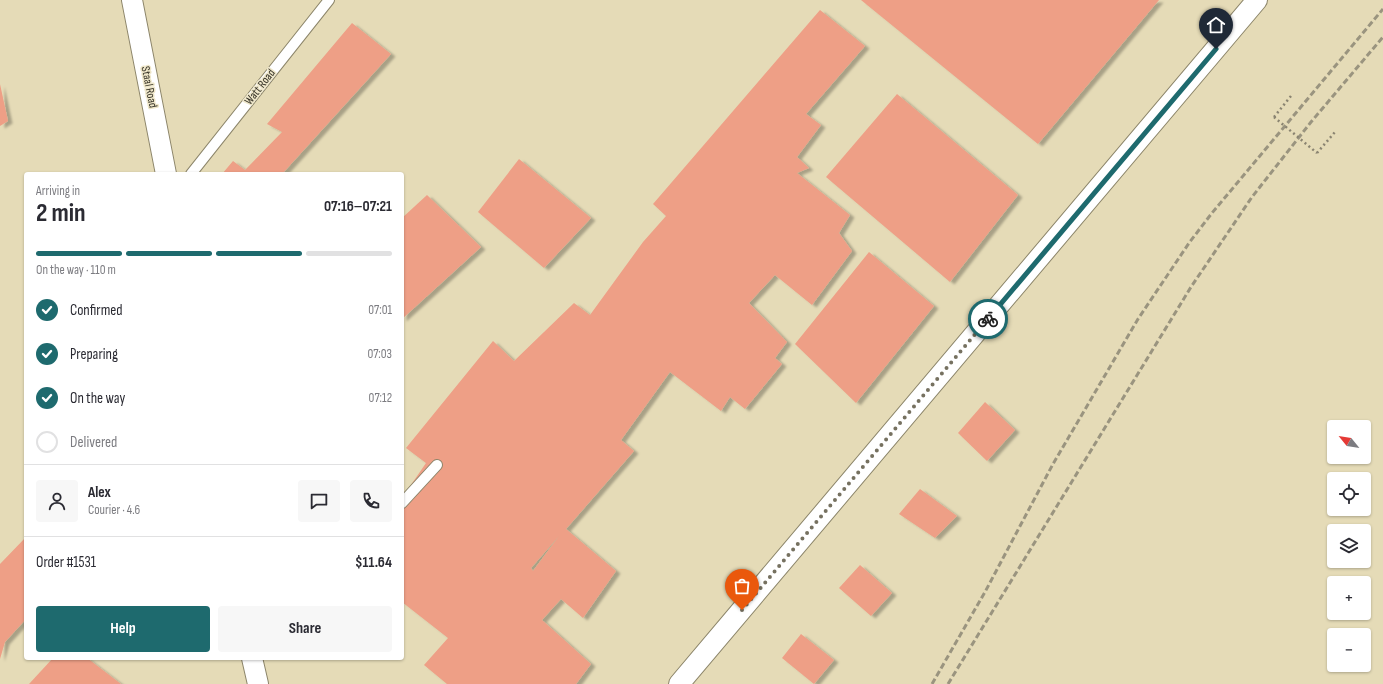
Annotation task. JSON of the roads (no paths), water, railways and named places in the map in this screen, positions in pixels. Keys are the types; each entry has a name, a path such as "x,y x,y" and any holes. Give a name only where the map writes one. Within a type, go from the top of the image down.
{"street":[{"name":"Staal Road","path":"132,0 166,172"},
{"path":"678,684 1257,0"},
{"path":"252,660 258,684"}],"lane":[{"name":"Watt Road","path":"193,172 329,0"},
{"path":"404,501 437,465"}],"railway":[{"path":"932,684 985,592 1053,464 1138,319 1189,243 1212,213 1383,9"},
{"path":"948,684 1191,287 1252,197 1311,122 1383,37"}]}
